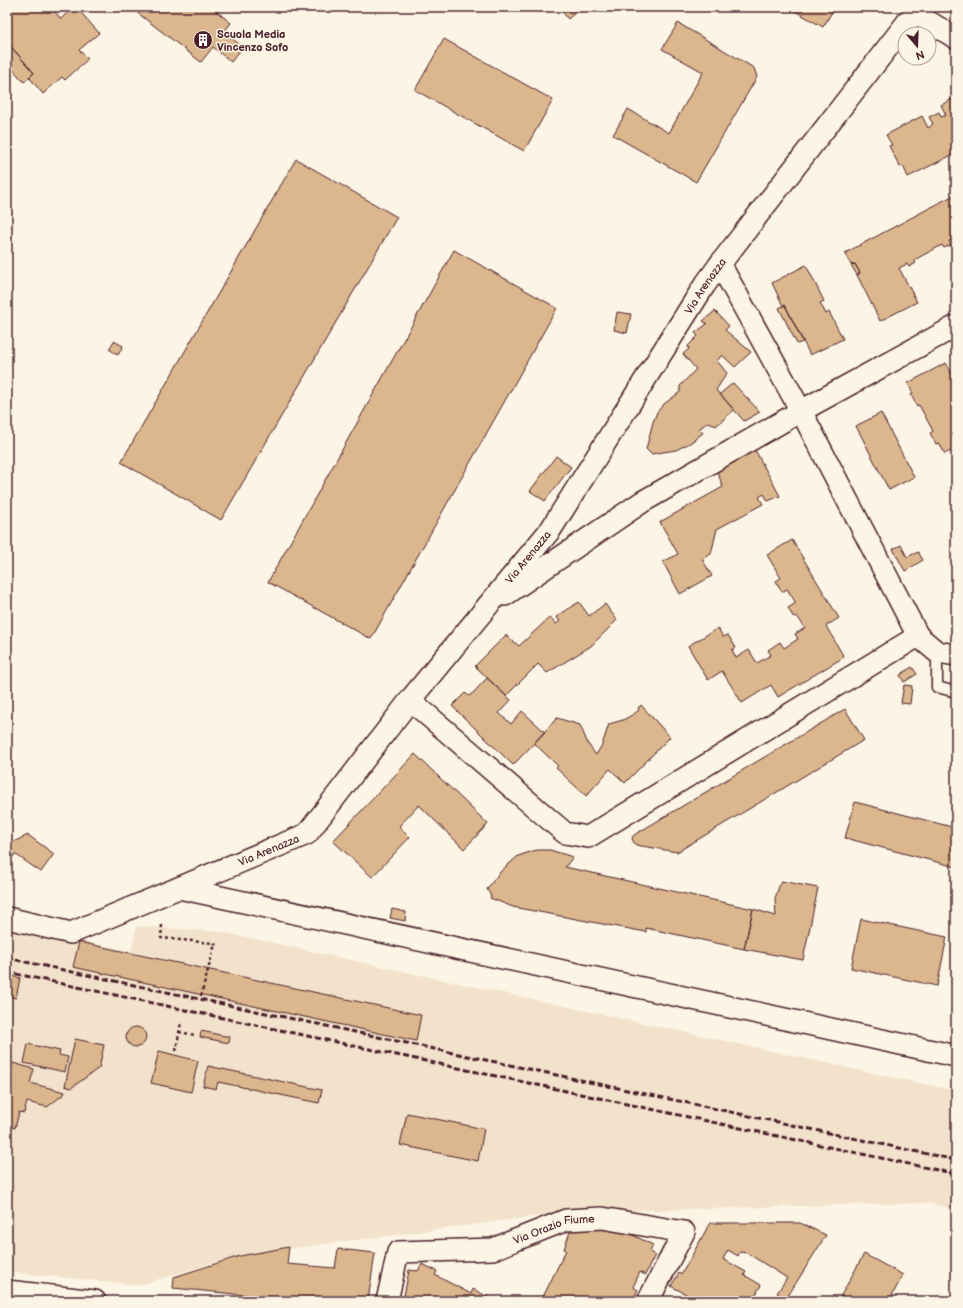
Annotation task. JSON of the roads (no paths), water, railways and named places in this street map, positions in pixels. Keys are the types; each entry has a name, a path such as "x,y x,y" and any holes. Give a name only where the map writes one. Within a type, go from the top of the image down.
{"street":[{"path":"916,10 956,38"},
{"name":"Via Arenazza","path":"7,918 71,933 307,834 410,700 551,529 704,286 916,10"},
{"path":"720,264 801,411 918,636 946,654"},
{"path":"485,609 642,502 801,411 956,326"},
{"path":"410,700 565,834 588,837 918,636"},
{"path":"179,888 956,1056"},
{"name":"Via Orazio Fiume","path":"387,1301 398,1252 493,1249 566,1220 602,1218 684,1232 648,1301"},
{"path":"7,1291 50,1298 95,1301"}],"lane":[{"path":"946,654 937,687 956,692"}],"railway":[{"path":"7,958 956,1160"},
{"path":"7,972 956,1174"}],"place":[{"name":"Scuola Media Vincenzo Sofo","path":"203,40"}]}
